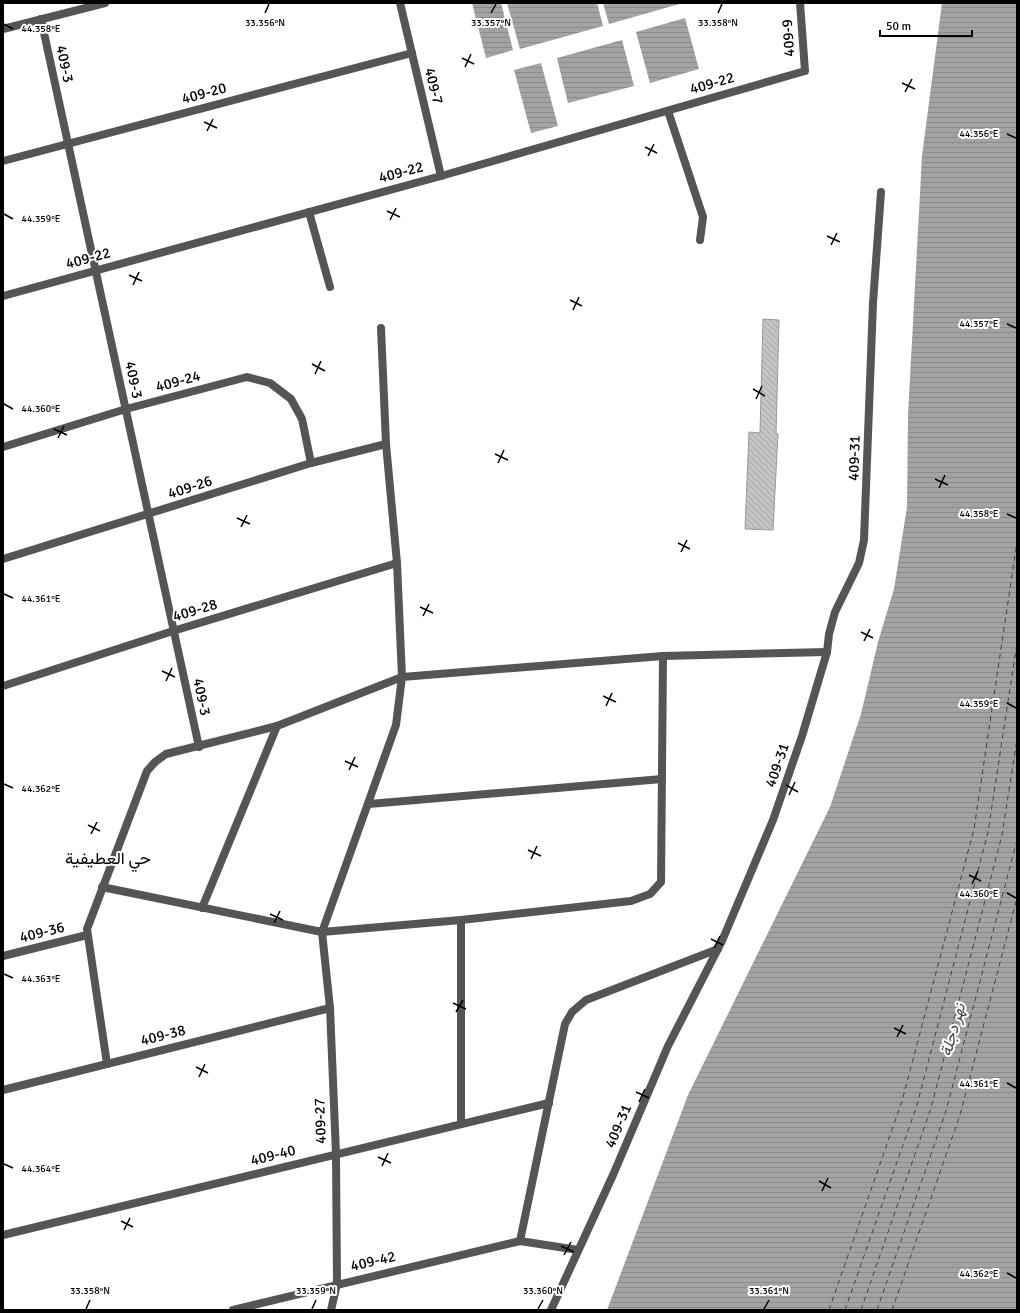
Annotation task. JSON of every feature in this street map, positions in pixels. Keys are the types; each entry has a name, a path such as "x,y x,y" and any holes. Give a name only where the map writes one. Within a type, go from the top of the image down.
{"street":[{"path":"3,29 105,3"},
{"name":"409-7","path":"400,3 441,176"},
{"name":"409-9","path":"800,3 805,71"},
{"name":"409-3","path":"41,19 199,747"},
{"name":"409-20","path":"3,161 68,142 412,53"},
{"name":"409-22","path":"3,296 441,176 805,71"},
{"path":"668,111 703,217 700,240"},
{"name":"409-31","path":"551,1310 613,1176 668,1046 718,949 773,820 802,736 827,652 829,634 835,612 860,562 864,540 873,303 881,192"},
{"path":"309,212 330,287"},
{"path":"322,932 396,725 402,677 396,563 386,444 381,328"},
{"name":"409-24","path":"3,446 247,377 270,382 291,399 302,419 311,463"},
{"name":"409-26","path":"3,559 311,463 386,444"},
{"name":"409-28","path":"3,686 173,631 396,563"},
{"path":"107,1064 87,935 88,924 147,771 155,762 166,754 199,747 277,726 402,677 663,656 827,652"},
{"path":"102,887 322,932 461,920 631,901 650,894 661,882 663,656"},
{"path":"202,908 277,726"},
{"path":"369,804 662,779"},
{"path":"461,920 461,1124"},
{"name":"409-27","path":"322,932 330,1008 336,1154 337,1284 331,1310"},
{"name":"409-36","path":"3,956 87,935"},
{"path":"578,1250 520,1241 565,1024 572,1012 586,1000 718,949"},
{"name":"409-38","path":"3,1090 330,1008"},
{"name":"409-40","path":"3,1235 549,1102"},
{"name":"409-42","path":"233,1310 520,1241"}],"water":[{"path":"472,3 501,3 513,50 486,58"},
{"path":"507,3 597,3 603,26 520,49"},
{"path":"603,3 683,3 609,24"},
{"name":"نهر دجلة","path":"942,3 1017,3 1017,1310 607,1310 688,1095 830,807 861,714 878,642 894,589 907,507 908,415 922,156"},
{"path":"685,18 699,69 650,83 636,32"},
{"path":"622,40 634,86 568,103 557,58"},
{"path":"541,63 558,126 531,133 514,70"}],"building":[{"path":"763,319 779,320 776,434 778,434 773,530 745,529 749,432 760,433"}],"ferry route":[{"path":"829,1310 902,1101 974,829 1017,542"},
{"path":"845,1310 917,1105 988,832 1017,643"},
{"path":"861,1310 931,1108 1002,835 1017,739"},
{"path":"877,1310 946,1111 1017,840"},
{"path":"892,1310 960,1115 1017,898"}],"district":[{"name":"حي العطيفية","path":"108,858"}]}
